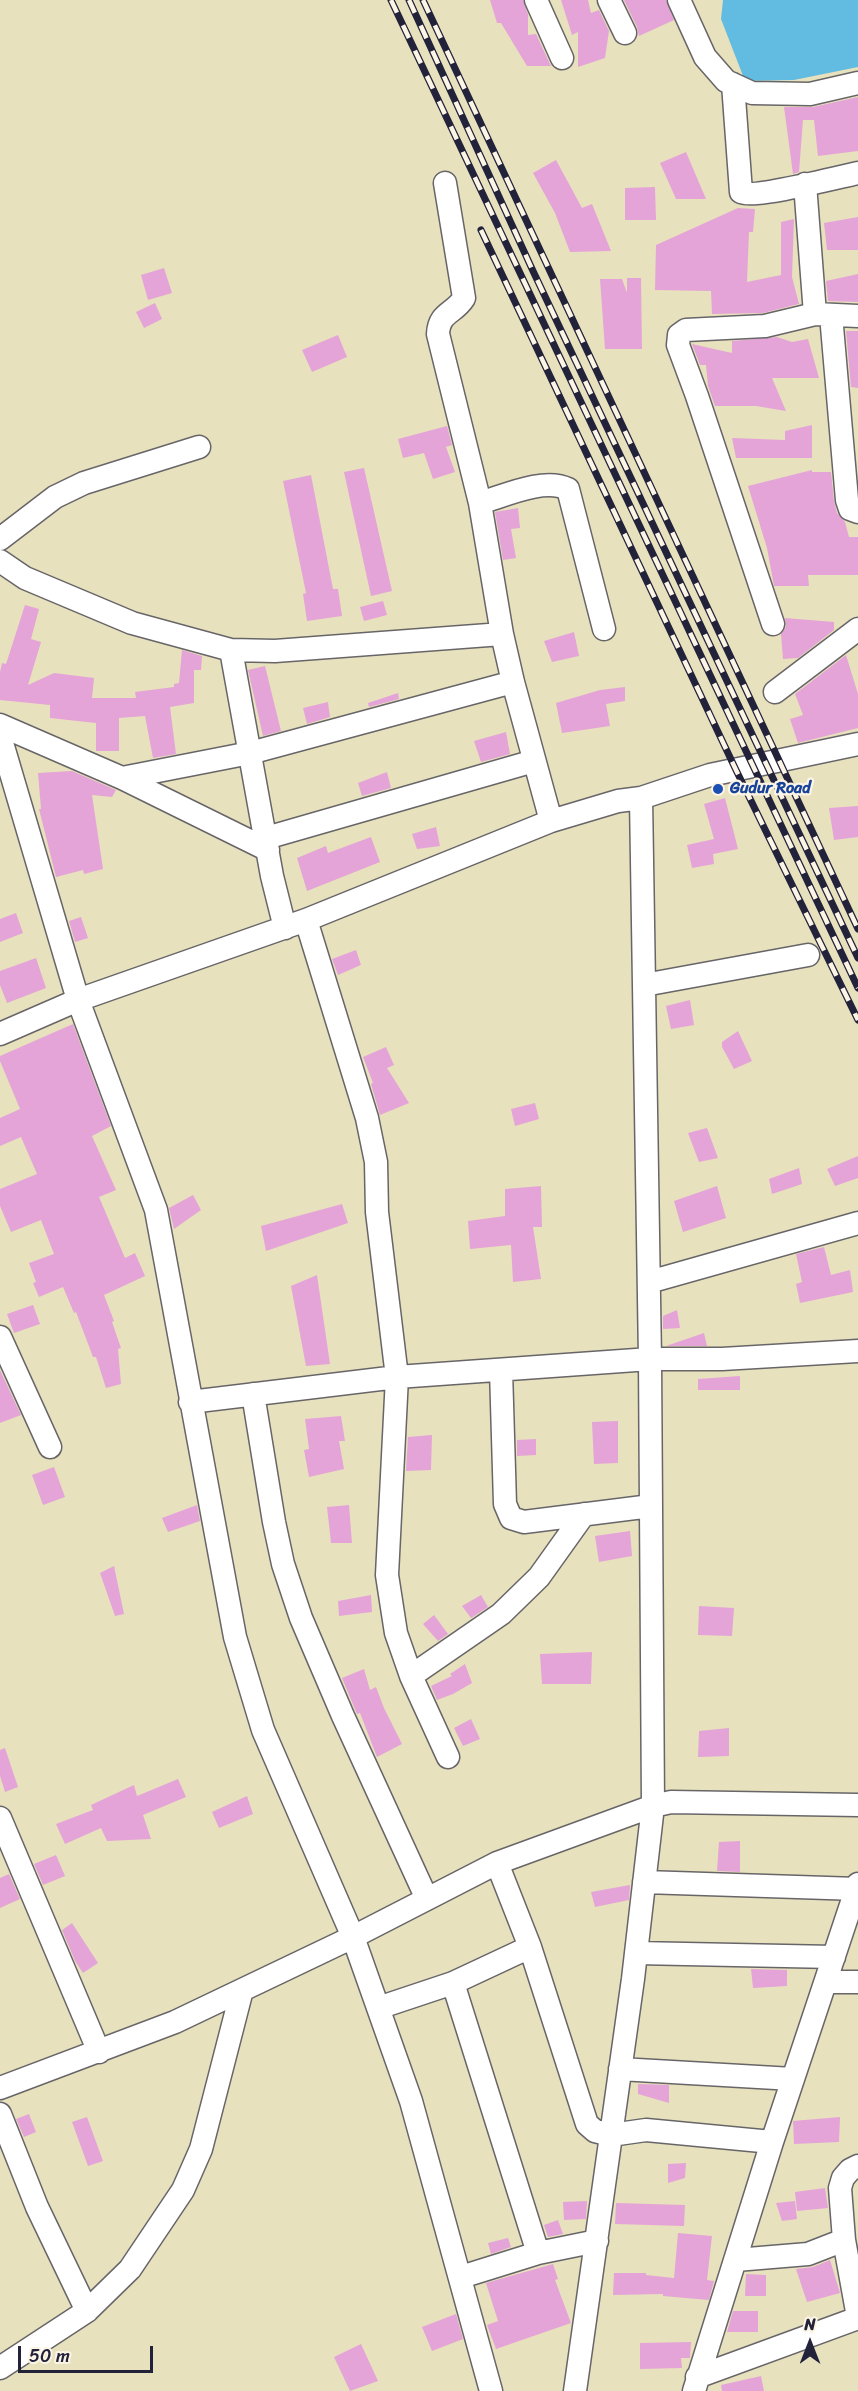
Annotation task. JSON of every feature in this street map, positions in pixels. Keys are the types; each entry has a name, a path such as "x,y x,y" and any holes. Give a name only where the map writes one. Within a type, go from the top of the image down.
{"street":[{"path":"536,0 562,58"},
{"path":"609,0 626,33"},
{"path":"679,0 705,57 726,81 752,93 810,94 858,83"},
{"path":"733,84 741,192 747,195 858,173"},
{"path":"445,183 464,298 438,323 438,334 480,503 502,634 513,682 551,821"},
{"path":"805,184 847,500 850,509 858,512"},
{"path":"773,624 678,345 679,335 686,330 765,326 823,315 858,316"},
{"path":"0,539 55,497 84,483 200,447"},
{"path":"480,503 545,484 559,484 568,489 604,629"},
{"path":"0,561 25,578 132,623 231,650 275,651 502,634"},
{"path":"775,692 858,629"},
{"path":"231,650 267,844 367,1118 376,1161 377,1212 397,1377 387,1575 396,1633 411,1676 448,1757"},
{"path":"122,778 250,753 513,682"},
{"path":"0,725 267,844 534,761"},
{"path":"0,736 78,999 156,1210 190,1402 235,1636 244,1668 263,1730 353,1937 411,2101 491,2391"},
{"path":"0,1034 78,999 296,924 551,821 618,801 641,798 710,775 858,744"},
{"path":"581,2388 610,2135 636,1953 653,1806 651,1359 641,798"},
{"path":"644,985 808,955"},
{"path":"649,1282 858,1223"},
{"path":"0,1337 50,1447"},
{"path":"190,1402 397,1377 651,1359 722,1359 858,1351"},
{"path":"501,1370 505,1504 511,1518 524,1522 651,1506"},
{"path":"253,1394 274,1522 283,1564 301,1618 427,1899"},
{"path":"411,1676 501,1614 539,1577 584,1514"},
{"path":"0,2088 175,2022 353,1937 497,1863 653,1806 671,1802 858,1805"},
{"path":"0,1818 99,2052"},
{"path":"497,1863 530,1947 587,2124 595,2132 610,2135 646,2130 772,2142"},
{"path":"644,1882 857,1888 772,2142 695,2384"},
{"path":"378,2008 453,1983 530,1947"},
{"path":"636,1953 834,1957"},
{"path":"826,1982 858,1982"},
{"path":"453,1983 538,2253"},
{"path":"0,2368 87,2311 130,2269 183,2190 201,2149 242,1990"},
{"path":"620,2069 794,2079"},
{"path":"0,2114 37,2207 87,2311"},
{"path":"695,2384 858,2317 843,2240 840,2188 843,2178 850,2170 858,2166"},
{"path":"736,2260 808,2254 843,2240"},
{"path":"461,2277 538,2253 597,2241"}],"water":[{"path":"723,0 858,0 858,67 794,80 745,81 721,19"}],"building":[{"path":"490,0 523,0 528,14 528,35 536,34 551,66 527,66 501,23 497,23"},
{"path":"561,0 588,0 591,13 599,10 609,31 605,58 578,67 578,32 572,35"},
{"path":"624,0 666,0 674,20 639,36"},
{"path":"858,97 858,151 818,156 814,120 803,120 799,172 793,174 784,107 813,107"},
{"path":"686,152 706,199 676,199 660,163"},
{"path":"556,160 582,208 592,204 611,251 570,252 555,213 533,173"},
{"path":"655,187 656,220 625,220 625,188"},
{"path":"738,208 755,209 753,232 749,232 747,282 781,275 781,222 794,219 792,277 799,304 763,313 712,314 711,291 655,290 656,245"},
{"path":"858,217 858,250 827,250 824,223"},
{"path":"164,268 172,293 148,300 141,275"},
{"path":"858,274 858,302 828,301 826,281"},
{"path":"627,278 641,278 642,349 605,349 600,279 622,279 627,293"},
{"path":"155,303 162,319 144,328 136,312"},
{"path":"846,331 858,331 858,388 851,387"},
{"path":"338,335 347,357 312,372 302,350"},
{"path":"777,337 792,342 808,339 819,378 772,378 786,411 756,406 715,406 708,386 706,365 700,365 692,344 732,353 732,341"},
{"path":"812,425 812,458 736,458 732,438 785,440 785,431"},
{"path":"447,426 452,445 446,447 455,472 433,479 424,453 403,458 398,439"},
{"path":"364,468 392,591 371,596 344,472"},
{"path":"812,470 812,472 831,472 837,513 845,522 849,537 858,537 858,575 808,575 809,586 774,586 767,548 748,486"},
{"path":"311,475 333,589 338,589 342,616 307,621 303,594 306,593 283,481"},
{"path":"518,508 520,528 511,529 516,558 503,560 495,512"},
{"path":"383,601 387,615 364,621 360,607"},
{"path":"25,605 39,609 31,639 41,642 28,685 54,673 94,678 92,698 136,698 135,692 174,687 174,684 179,683 182,650 202,656 201,670 194,670 194,703 170,707 176,754 153,758 145,716 119,718 119,751 96,751 96,723 50,718 50,705 0,700 2,663 6,664"},
{"path":"785,618 834,622 834,630 798,658 783,659 781,634 786,627"},
{"path":"574,632 579,656 552,662 544,641"},
{"path":"846,655 858,694 858,728 798,743 790,719 803,715 795,694"},
{"path":"265,666 281,731 263,736 248,670"},
{"path":"625,687 625,701 606,704 610,726 562,733 556,703 600,690"},
{"path":"398,693 399,699 369,707 368,703"},
{"path":"328,702 330,717 307,724 303,708"},
{"path":"506,732 510,754 481,762 474,741"},
{"path":"72,771 116,790 112,797 92,795 103,869 84,874 83,870 56,877 39,809 41,809 38,773"},
{"path":"387,772 391,788 362,796 358,783"},
{"path":"725,798 738,849 713,854 714,864 692,868 687,845 714,839 704,804"},
{"path":"858,806 858,837 834,840 829,808"},
{"path":"436,827 440,846 417,849 412,834"},
{"path":"371,837 380,862 307,891 297,858 326,846 328,853"},
{"path":"16,913 23,933 0,942 0,919"},
{"path":"81,917 88,938 75,942 69,921"},
{"path":"356,950 361,965 338,975 332,959"},
{"path":"36,958 46,988 7,1003 0,985 0,971"},
{"path":"690,1000 694,1025 671,1029 666,1006"},
{"path":"73,1024 111,1126 92,1136 116,1190 99,1197 125,1258 135,1253 145,1276 104,1295 121,1348 118,1349 121,1384 106,1388 96,1357 93,1357 76,1312 74,1313 63,1287 39,1297 33,1283 36,1282 29,1263 54,1254 41,1220 11,1232 0,1206 0,1189 37,1174 21,1137 0,1146 0,1118 20,1109 0,1056"},
{"path":"738,1031 752,1061 734,1069 722,1047 722,1042"},
{"path":"386,1047 394,1065 387,1068 409,1103 380,1115 371,1084 373,1083 363,1057"},
{"path":"535,1103 539,1119 515,1126 511,1109"},
{"path":"707,1128 718,1158 699,1162 688,1133"},
{"path":"858,1156 858,1178 835,1186 827,1169"},
{"path":"799,1168 802,1184 772,1194 769,1179"},
{"path":"541,1186 542,1227 533,1227 541,1279 513,1282 511,1245 470,1249 468,1221 505,1216 505,1189"},
{"path":"717,1186 726,1218 683,1232 674,1201"},
{"path":"193,1195 201,1210 174,1229 169,1208"},
{"path":"342,1204 348,1223 266,1251 261,1226"},
{"path":"824,1247 831,1275 850,1270 853,1292 800,1303 796,1284 802,1282 796,1254"},
{"path":"317,1275 330,1364 306,1366 291,1286"},
{"path":"33,1305 40,1324 14,1333 7,1314"},
{"path":"677,1310 680,1328 663,1329 663,1316"},
{"path":"704,1333 707,1346 666,1346"},
{"path":"0,1370 21,1415 0,1423"},
{"path":"740,1376 740,1390 698,1390 698,1379"},
{"path":"341,1416 345,1441 339,1441 344,1469 309,1477 304,1450 309,1449 305,1419"},
{"path":"618,1421 618,1463 594,1464 592,1422"},
{"path":"432,1435 431,1470 406,1471 408,1437"},
{"path":"536,1439 536,1455 517,1456 517,1440"},
{"path":"54,1467 65,1497 43,1505 32,1475"},
{"path":"197,1505 200,1521 168,1532 162,1518"},
{"path":"349,1505 352,1543 331,1543 327,1507"},
{"path":"630,1531 632,1556 599,1562 595,1536"},
{"path":"114,1566 124,1614 115,1616 100,1573"},
{"path":"371,1595 372,1612 339,1616 338,1601"},
{"path":"481,1595 488,1607 471,1618 462,1606"},
{"path":"699,1606 734,1608 732,1636 698,1635"},
{"path":"434,1615 448,1634 438,1641 423,1624"},
{"path":"592,1652 591,1684 542,1684 540,1654"},
{"path":"465,1664 472,1683 437,1700 431,1686 452,1676 450,1674"},
{"path":"364,1669 370,1690 376,1687 402,1744 377,1757 360,1713 357,1714 342,1678"},
{"path":"471,1719 480,1739 463,1746 454,1728"},
{"path":"729,1728 729,1756 698,1757 699,1731"},
{"path":"5,1748 18,1787 5,1792 0,1776 0,1750"},
{"path":"178,1779 186,1797 143,1815 151,1839 107,1841 101,1828 65,1844 56,1824 93,1810 91,1805 134,1785 137,1796"},
{"path":"247,1796 253,1814 219,1828 212,1812"},
{"path":"740,1841 740,1872 717,1871 719,1842"},
{"path":"56,1855 65,1876 43,1885 34,1864"},
{"path":"9,1874 20,1899 0,1908 0,1878"},
{"path":"630,1885 629,1900 595,1907 591,1892"},
{"path":"72,1923 98,1963 83,1973 75,1961 62,1930"},
{"path":"751,1969 787,1970 787,1986 753,1988"},
{"path":"638,2084 669,2085 669,2103 638,2094"},
{"path":"29,2114 36,2132 24,2137 16,2119"},
{"path":"87,2117 103,2161 88,2166 72,2122"},
{"path":"840,2117 839,2142 794,2144 793,2121"},
{"path":"686,2163 685,2178 668,2183 668,2164"},
{"path":"825,2188 828,2208 797,2211 795,2192"},
{"path":"587,2201 586,2219 564,2220 563,2202"},
{"path":"795,2201 797,2219 782,2221 776,2203"},
{"path":"616,2203 685,2205 684,2226 615,2224"},
{"path":"558,2220 563,2234 548,2237 544,2225"},
{"path":"678,2233 712,2236 707,2280 714,2281 709,2300 663,2296 663,2294 613,2295 614,2273 646,2273 646,2275 674,2278"},
{"path":"508,2238 511,2247 491,2254 488,2243"},
{"path":"830,2260 840,2293 807,2302 796,2269 813,2267"},
{"path":"553,2264 558,2279 555,2280 571,2323 496,2349 487,2325 498,2321 486,2283"},
{"path":"746,2274 766,2275 766,2296 745,2296"},
{"path":"733,2311 758,2311 758,2332 727,2332"},
{"path":"456,2314 463,2339 432,2351 422,2327"},
{"path":"691,2342 690,2358 681,2358 682,2368 640,2369 640,2343"},
{"path":"361,2344 378,2381 350,2391 334,2357"},
{"path":"761,2376 764,2391 722,2391 721,2385"}],"railway":[{"path":"391,0 858,988"},
{"path":"409,0 533,271 858,958"},
{"path":"423,0 858,929"},
{"path":"481,230 736,770 858,1020"}],"place":[{"name":"Gudur Road","path":"718,789"}]}
